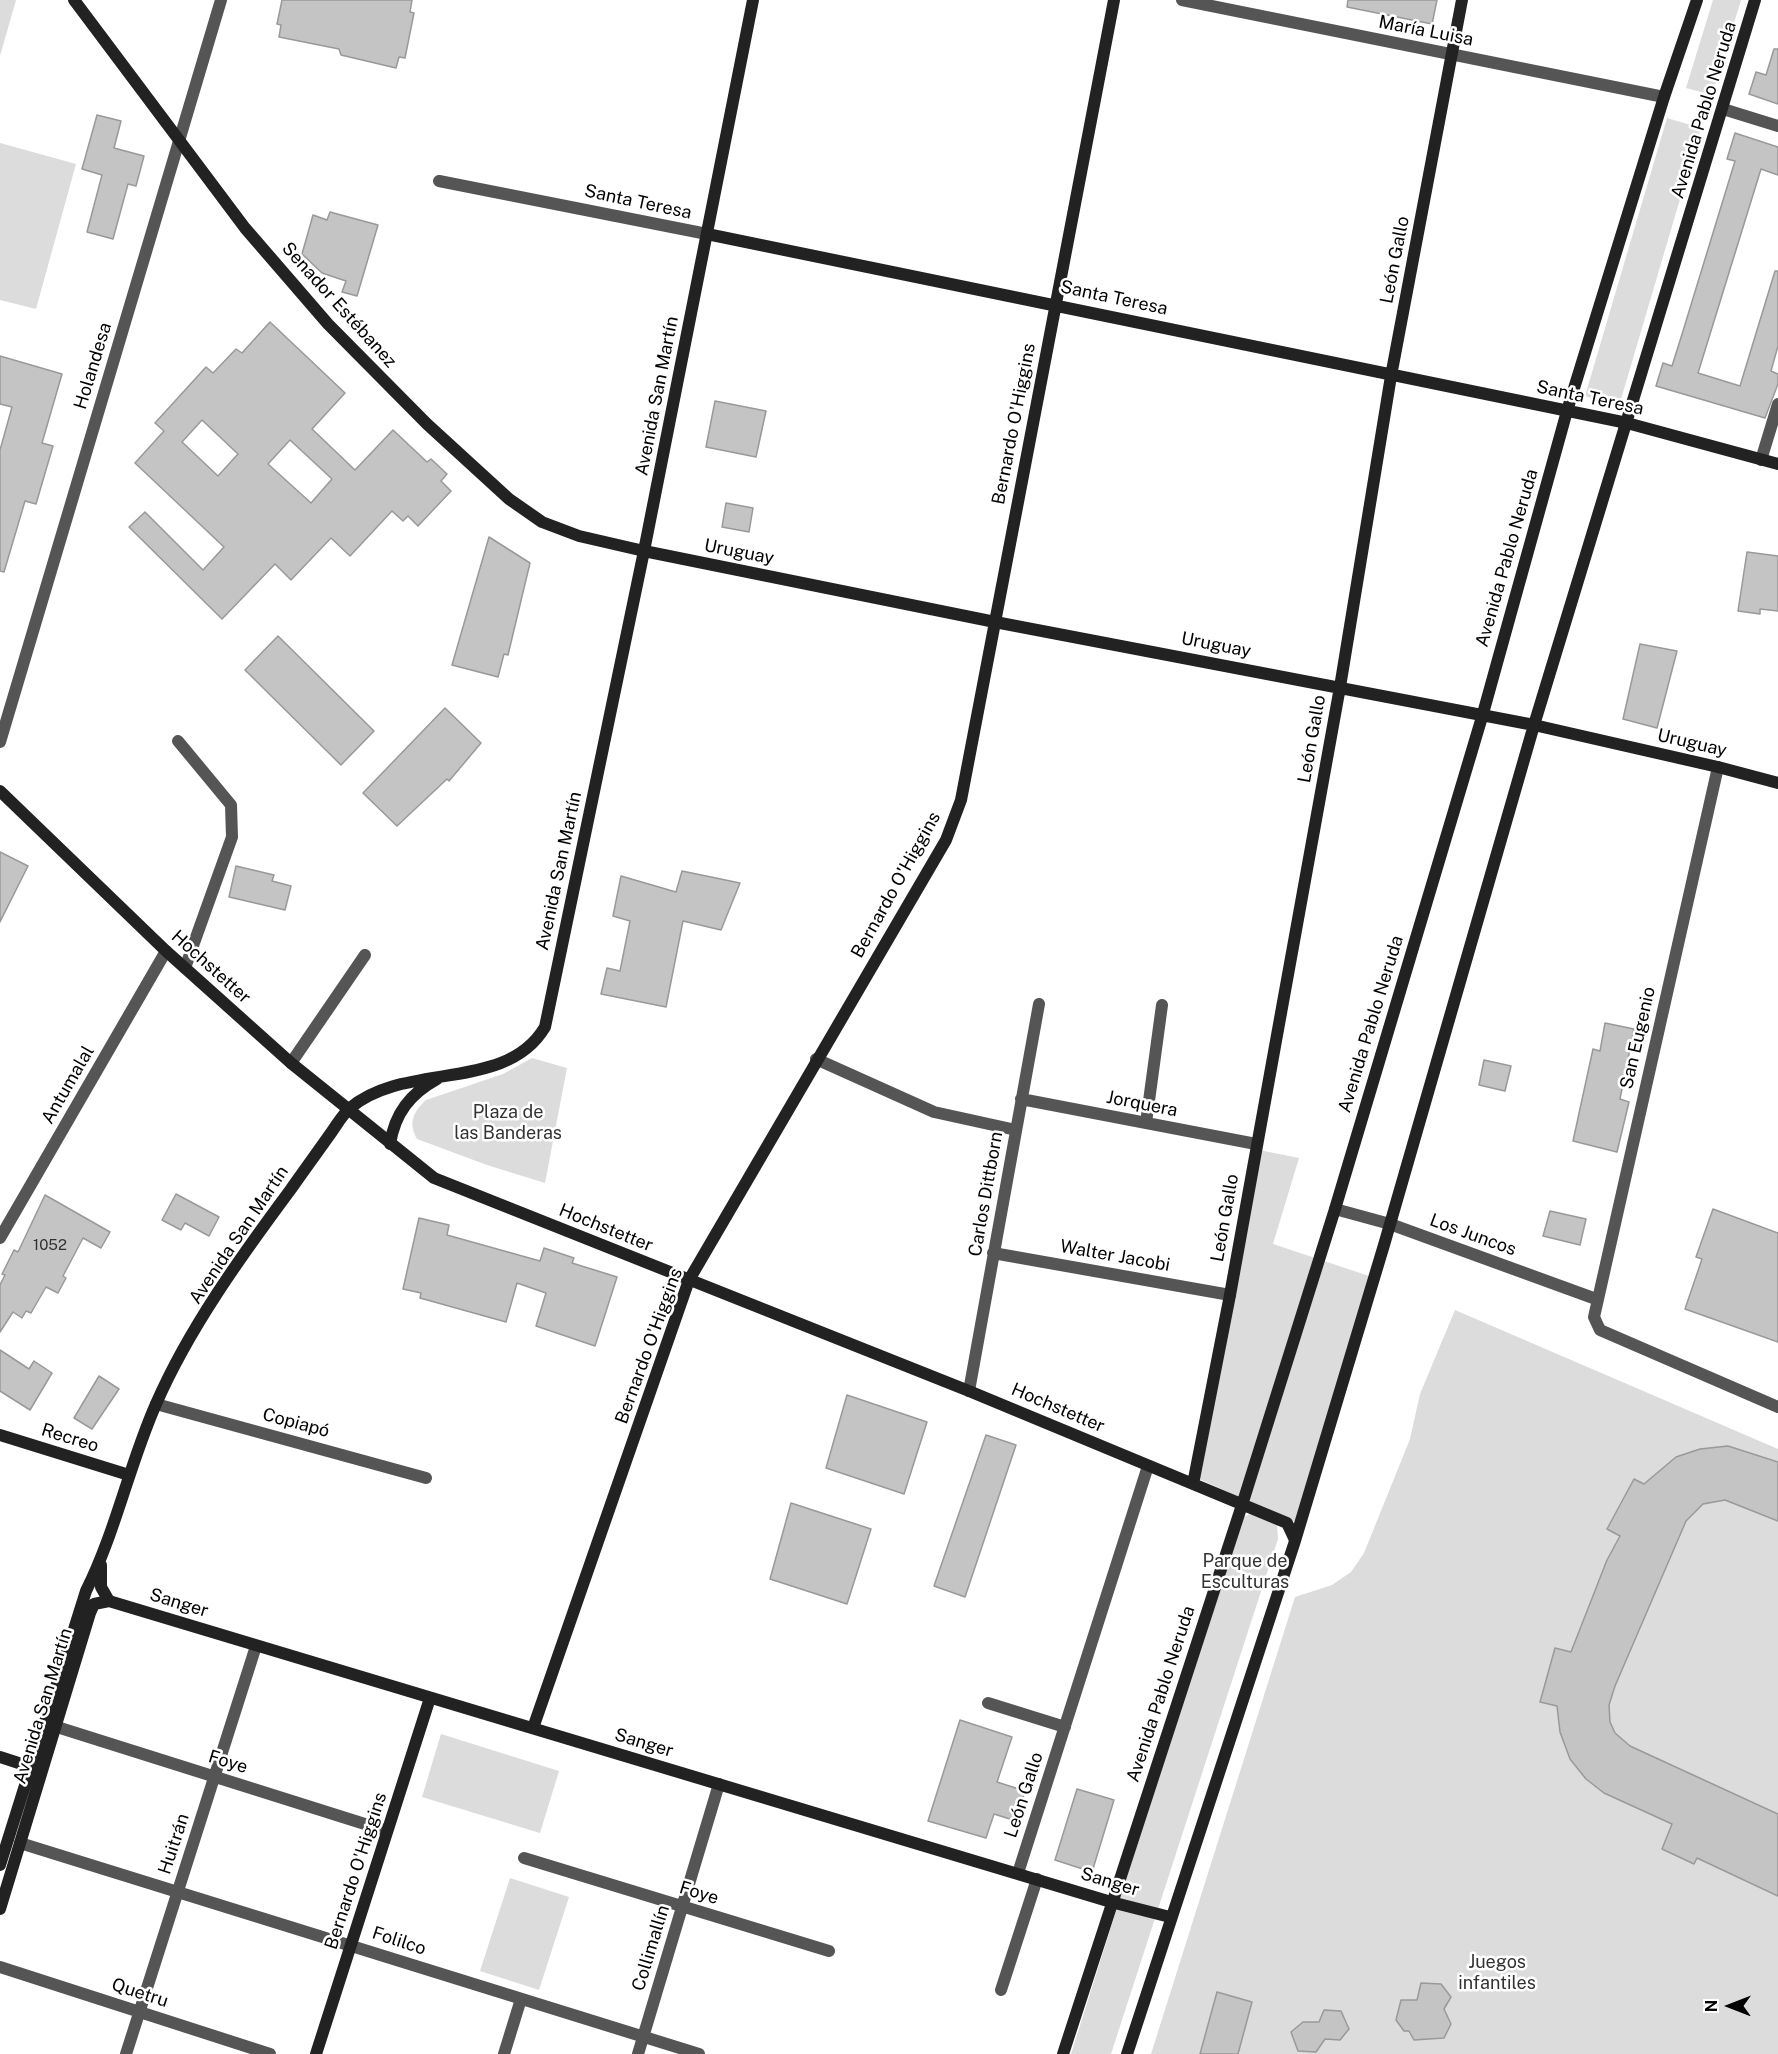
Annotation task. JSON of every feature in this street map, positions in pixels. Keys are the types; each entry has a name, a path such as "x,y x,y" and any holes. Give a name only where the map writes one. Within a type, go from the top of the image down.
{"main road":[{"name":"Senador Estébanez","path":"74,0 245,228 328,324 427,424 524,512 562,531 644,550"},
{"name":"Avenida San Martín","path":"0,1865 86,1591 101,1560 129,1475 156,1404 179,1357 252,1241 348,1109 392,1086 480,1069 510,1059 530,1047 545,1027 644,550 753,0"},
{"name":"Bernardo O'Higgins","path":"533,1728 689,1280 946,840 954,820 967,778 1114,0"},
{"name":"León Gallo","path":"1193,1484 1230,1295 1340,687 1391,376 1462,0"},
{"name":"Avenida Pablo Neruda","path":"1063,2054 1242,1505 1335,1209 1482,717 1567,411 1664,97 1697,0"},
{"name":"Avenida Pablo Neruda","path":"1127,2054 1295,1540 1390,1224 1534,725 1755,0"},
{"name":"Santa Teresa","path":"707,234 1627,423 1778,464"},
{"name":"Uruguay","path":"644,550 995,622 1340,687 1482,717 1534,725 1778,783"},
{"name":"Hochstetter","path":"0,791 166,951 291,1063 390,1144 444,1183 969,1391 1287,1523 1295,1540"},
{"path":"390,1144 394,1125 402,1107 423,1086 440,1077"},
{"name":"Recreo","path":"0,1435 129,1475"},
{"name":"Avenida San Martín","path":"0,1909 90,1613 94,1604 109,1601 101,1587 101,1560"},
{"name":"Sanger","path":"109,1601 1111,1902 1170,1917"},
{"name":"Bernardo O'Higgins","path":"316,2054 430,1698"},
{"path":"0,1757 43,1772"}],"street":[{"name":"Holandesa","path":"0,742 221,0"},
{"name":"María Luisa","path":"1182,0 1664,97"},
{"path":"1723,110 1778,126"},
{"name":"Santa Teresa","path":"440,181 707,234"},
{"path":"1761,460 1778,404"},
{"path":"178,741 231,805 232,837 185,968"},
{"name":"San Eugenio","path":"1718,767 1596,1299 1594,1317 1600,1330 1778,1407"},
{"name":"Antumalal","path":"0,1238 166,951"},
{"path":"291,1063 365,955"},
{"name":"Carlos Dittborn","path":"969,1391 1039,1004"},
{"path":"1146,1123 1162,1005"},
{"path":"816,1059 934,1112 1016,1130"},
{"name":"Jorquera","path":"1021,1099 1256,1144"},
{"name":"Los Juncos","path":"1335,1209 1390,1224 1596,1299"},
{"name":"Walter Jacobi","path":"993,1253 1230,1295"},
{"name":"Copiapó","path":"156,1404 426,1478"},
{"name":"León Gallo","path":"1018,1873 1148,1466"},
{"name":"Huitrán","path":"126,2054 256,1646"},
{"path":"988,1703 1065,1727"},
{"name":"Foye","path":"57,1727 387,1830"},
{"name":"Collimallín","path":"638,2054 719,1784"},
{"name":"Folilco","path":"20,1843 699,2054"},
{"name":"Foye","path":"524,1858 830,1951"},
{"path":"1002,1990 1037,1879"},
{"name":"Quetru","path":"0,1967 270,2054"},
{"path":"504,2054 521,1999"}],"green space":[{"path":"0,0 16,0 0,56"},
{"path":"1713,0 1741,0 1712,95 1686,88"},
{"path":"1667,118 1701,128 1619,406 1585,396"},
{"path":"0,143 76,164 36,309 0,300"},
{"name":"Plaza de las Banderas","path":"532,1058 567,1068 545,1183 487,1165 417,1139 412,1123 413,1118 426,1100 503,1074"},
{"path":"1259,1150 1299,1158 1273,1244 1369,1276 1296,1522 1199,1479"},
{"name":"Juegos infantiles","path":"1455,1310 1778,1449 1778,2054 1151,2054 1295,1597 1332,1585 1351,1572 1364,1553 1410,1439 1420,1394"},
{"name":"Parque de Esculturas","path":"1250,1514 1277,1524 1278,1539 1111,2054 1071,2054 1240,1519"},
{"path":"441,1734 559,1771 540,1833 422,1797"},
{"path":"510,1878 569,1897 539,1990 480,1971"}],"building":[{"path":"282,0 412,0 410,12 414,13 405,58 399,57 396,68 341,55 339,49 279,37 281,25 277,24"},
{"path":"1348,0 1437,0 1432,24 1347,7"},
{"path":"1774,49 1778,49 1778,104 1749,94 1756,72 1766,75"},
{"path":"97,115 121,121 114,148 144,156 136,186 128,184 113,239 87,232 102,175 82,169"},
{"path":"1735,133 1778,147 1778,175 1761,169 1698,373 1740,386 1775,271 1778,271 1778,346 1771,371 1778,374 1778,384 1765,418 1656,386 1663,363 1672,366 1683,331 1735,161 1727,159"},
{"path":"330,212 378,225 357,296 342,292 346,281 322,273 302,254 313,215 327,220"},
{"path":"270,322 345,393 312,429 355,470 393,430 427,462 431,459 447,474 441,481 451,491 418,526 408,516 403,521 392,511 350,556 331,538 291,580 275,564 222,619 129,527 145,512 203,570 224,547 135,463 164,431 155,423 206,367 213,373 236,349 242,353","holes":["202,420 238,454 218,476 182,442","290,440 332,479 311,503 268,464"]},
{"path":"0,356 62,374 42,443 53,446 36,504 25,501 4,572 0,571 0,450 12,407 0,404"},
{"path":"715,401 766,411 756,457 706,447"},
{"path":"726,503 753,508 749,532 722,527"},
{"path":"489,537 530,563 508,655 504,654 498,677 452,665"},
{"path":"1747,552 1778,556 1778,611 1760,609 1760,614 1738,611"},
{"path":"278,636 374,731 341,765 245,670"},
{"path":"1640,644 1677,651 1657,728 1623,719"},
{"path":"445,708 481,743 449,781 447,779 397,826 363,793"},
{"path":"0,852 28,866 0,922"},
{"path":"236,866 274,875 272,881 291,886 285,910 229,897"},
{"path":"682,871 740,883 721,930 683,921 666,1007 601,994 607,968 620,971 630,921 613,916 621,876 676,892"},
{"path":"1605,1023 1634,1029 1620,1099 1629,1102 1617,1152 1573,1141 1593,1049 1600,1051"},
{"path":"1484,1060 1511,1066 1505,1091 1479,1085"},
{"path":"176,1194 219,1217 209,1236 185,1223 181,1230 162,1220"},
{"path":"45,1195 110,1232 101,1248 83,1238 63,1276 66,1278 58,1293 46,1287 31,1313 26,1311 22,1318 13,1312 0,1332 0,1285 5,1275 2,1274 14,1250 18,1252"},
{"path":"1713,1209 1778,1233 1778,1342 1685,1309 1702,1259 1696,1257"},
{"path":"1550,1211 1586,1219 1580,1245 1543,1236"},
{"path":"419,1218 449,1225 447,1235 540,1261 544,1248 574,1258 572,1263 617,1277 595,1346 536,1326 546,1293 517,1283 506,1322 420,1298 421,1293 403,1289"},
{"path":"0,1350 29,1369 34,1361 52,1373 30,1410 0,1391"},
{"path":"99,1376 119,1389 92,1429 74,1418"},
{"path":"847,1395 927,1422 904,1494 826,1468"},
{"path":"986,1435 1016,1445 965,1597 934,1586"},
{"path":"1728,1446 1778,1462 1778,1521 1725,1500 1703,1504 1686,1521 1615,1686 1609,1705 1610,1722 1615,1733 1630,1746 1778,1814 1778,1896 1697,1858 1694,1864 1662,1849 1672,1824 1604,1793 1586,1779 1570,1759 1560,1732 1557,1706 1540,1702 1555,1648 1571,1652 1607,1560 1620,1536 1607,1529 1634,1479 1644,1484 1676,1457 1700,1449"},
{"path":"791,1503 871,1529 847,1604 770,1579"},
{"path":"960,1720 1012,1737 997,1782 1025,1791 1016,1821 994,1814 986,1838 928,1821"},
{"path":"1077,1789 1114,1800 1092,1872 1055,1860"},
{"path":"1421,1983 1441,1984 1451,1997 1444,2009 1451,2024 1444,2038 1414,2040 1409,2031 1404,2031 1396,2020 1401,2000 1417,2000"},
{"path":"1217,1992 1252,2002 1238,2054 1200,2054"},
{"path":"1324,2010 1341,2011 1349,2029 1340,2040 1325,2039 1316,2052 1298,2051 1291,2032 1303,2022 1319,2022"}]}
